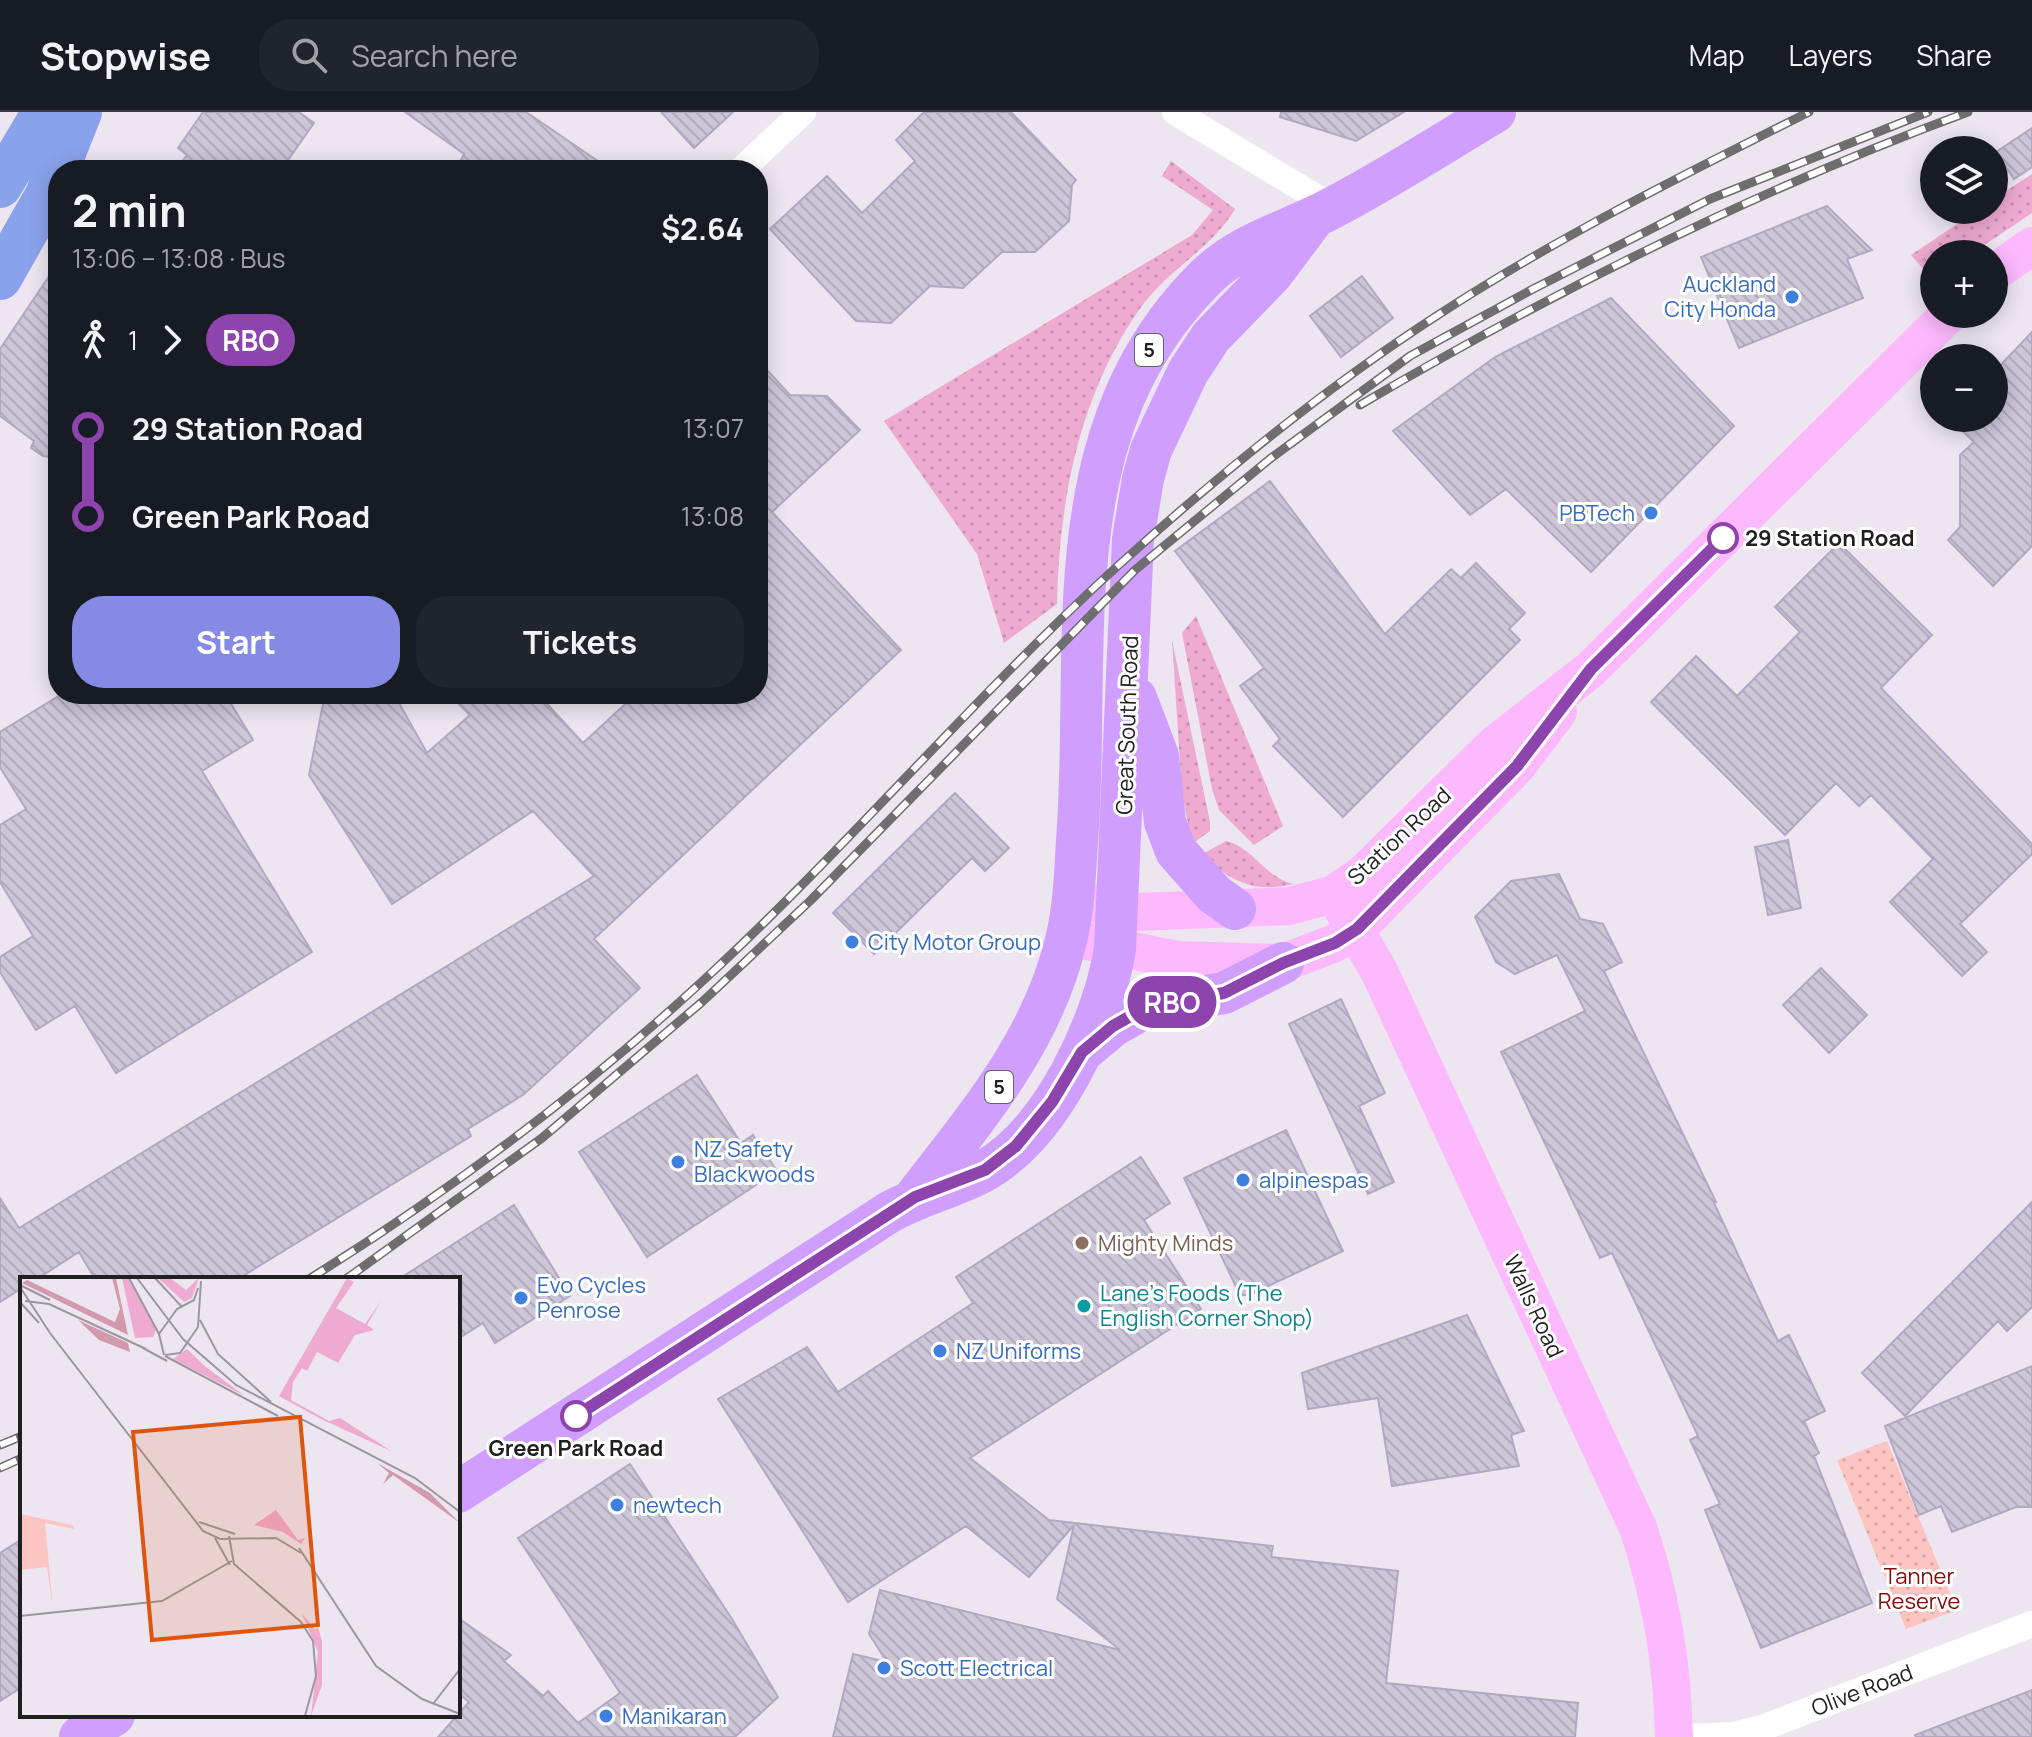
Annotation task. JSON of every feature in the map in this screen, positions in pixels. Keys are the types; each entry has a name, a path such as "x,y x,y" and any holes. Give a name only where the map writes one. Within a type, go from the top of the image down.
{"highway":[{"path":"0,186 44,112"},
{"path":"61,160 80,112"},
{"path":"0,278 48,192"}],"main road":[{"name":"Great South Road","path":"915,1197 1011,1069 1049,993 1070,918 1081,792 1083,656 1092,502 1104,450 1137,372 1166,325 1208,276 1244,248 1324,213 1495,112"},
{"name":"Great South Road","path":"460,1491 915,1197 985,1170 1016,1146 1052,1102 1082,1052 1109,984 1117,929 1137,508 1151,450 1188,372 1211,337 1272,274 1324,213"},
{"path":"2008,263 2032,246"},
{"name":"Station Road","path":"1117,929 1235,909 1290,906 1334,894 1363,874 1493,746 1591,669 1935,328"},
{"name":"Station Road","path":"1070,918 1117,929 1178,960 1283,963 1335,943 1357,929 1517,766 1591,669"},
{"path":"1130,682 1158,756 1165,822 1176,851 1198,878 1235,909"},
{"name":"Walls Road","path":"1334,894 1379,971 1639,1530 1662,1603 1673,1681 1674,1737"},
{"path":"1082,1052 1113,1026 1150,1005 1224,993 1283,963"},
{"path":"80,1737 111,1717"}],"street":[{"path":"752,160 803,112"},
{"path":"1175,112 1324,213"},
{"name":"Olive Road","path":"1687,1737 1733,1735 1765,1727 2032,1624"}],"shaded area":[{"path":"1171,161 1235,209 1214,236 1150,296 1118,343 1087,414 1076,451 1062,527 1057,604 1004,643 977,554 884,421 1192,235 1213,210 1162,176"},
{"path":"2032,174 2032,213 1992,240 1933,240 1957,224 2008,224 2008,190"},
{"path":"1920,249 1920,265 1911,255"},
{"path":"1196,616 1283,826 1254,845 1219,810 1212,789 1182,633"},
{"path":"1172,640 1210,822 1210,831 1192,844 1182,793"},
{"path":"1226,841 1244,850 1275,875 1294,884 1266,887 1243,883 1199,856"}],"green space":[{"name":"Tanner Reserve","path":"1887,1441 1957,1610 1906,1629 1837,1460"}],"building":[{"path":"203,112 299,112 314,123 288,160 183,160 187,155 178,148"},
{"path":"405,112 526,112 596,160 461,160 464,154"},
{"path":"661,112 733,112 694,148"},
{"path":"924,112 1011,112 1076,180 1072,185 1069,221 1035,252 1002,252 963,288 930,286 891,323 856,321 770,229 827,176 862,213 915,161 896,140"},
{"path":"1281,112 1404,112 1356,141 1280,117"},
{"path":"2032,128 2032,167 2014,179 2008,170 2008,144"},
{"path":"1827,206 1872,250 1847,259 1863,298 1739,348 1701,257"},
{"path":"1362,276 1393,318 1341,357 1310,316"},
{"path":"48,278 48,457 31,448 34,441 0,416 0,349"},
{"path":"1611,298 1734,426 1591,572 1506,489 1470,515 1393,431 1495,357"},
{"path":"2032,332 2032,546 1993,586 1948,540 1960,527 1960,455 1974,442 1964,432 2008,432 2008,357"},
{"path":"768,371 790,395 827,396 860,430 772,512 901,650 594,939 640,988 523,1095 468,1129 471,1136 241,1277 94,1277 79,1252 40,1277 20,1277 20,1289 0,1302 0,1198 19,1228 594,876 533,811 392,904 309,775 323,704 400,704 427,753 470,715 459,704 547,704 583,743 625,704 768,704"},
{"path":"1270,481 1385,634 1451,569 1461,578 1476,563 1525,613 1509,629 1520,640 1343,817 1273,746 1280,739 1240,686 1264,668 1175,551"},
{"path":"1839,543 1932,635 1881,688 2032,844 2032,854 1960,924 1987,952 1962,976 1890,902 1933,859 1871,795 1859,806 1836,783 1785,835 1651,702 1696,656 1737,696 1800,632 1775,607"},
{"path":"48,703 231,704 253,740 202,771 312,952 116,1073 75,1006 36,1030 0,972 0,957 33,936 0,882 0,825 26,809 0,767 0,732"},
{"path":"955,793 1009,848 985,871 972,858 874,954 833,913"},
{"path":"1788,840 1801,908 1768,915 1755,847"},
{"path":"1559,874 1580,919 1603,924 1622,962 1604,971 1716,1202 1778,1341 1789,1335 1825,1411 1804,1421 1819,1453 1814,1456 1872,1603 1761,1648 1705,1510 1720,1504 1690,1440 1698,1436 1612,1253 1600,1258 1501,1052 1585,1011 1557,955 1515,974 1496,962 1475,917 1511,881"},
{"path":"1821,968 1867,1015 1829,1053 1783,1005"},
{"path":"1341,999 1385,1093 1359,1106 1394,1182 1368,1194 1289,1024"},
{"name":"NZ Safety Blackwoods","path":"697,1075 741,1143 753,1135 777,1171 647,1257 579,1152"},
{"path":"1286,1130 1343,1251 1249,1295 1240,1295 1184,1178"},
{"path":"1141,1157 1170,1203 1144,1220 1201,1309 970,1458 1049,1520 1273,1546 1271,1557 1398,1571 1386,1683 1578,1703 1575,1737 833,1737 853,1654 887,1662 869,1634 880,1590 1120,1650 1057,1599 1074,1525 1029,1577 966,1526 848,1602 718,1399 807,1347 838,1392 973,1303 956,1277"},
{"path":"2032,1202 2032,1307 2007,1331 1998,1321 1905,1416 1862,1373"},
{"path":"514,1205 570,1296 495,1343 483,1323 460,1338 460,1277 402,1277"},
{"path":"1467,1315 1524,1431 1511,1435 1519,1466 1392,1486 1378,1398 1308,1409 1302,1373"},
{"path":"2032,1366 2032,1507 2016,1507 1952,1532 1941,1506 1919,1515 1885,1426"},
{"path":"630,1464 732,1619 778,1697 735,1737 438,1737 456,1717 460,1717 460,1712 469,1702 460,1695 460,1619 511,1655 504,1661 543,1696 548,1691 578,1723 620,1693 518,1538"},
{"path":"20,1540 20,1688 0,1701 0,1553"},
{"path":"2032,1690 2032,1737 1915,1735"}],"railway":[{"path":"312,1277 465,1175 565,1099 661,1019 760,927 1067,613 1235,464 1355,372 1483,287 1620,208 1809,112"},
{"path":"349,1277 542,1138 702,1002 811,900 1135,570 1271,458 1410,356 1533,289 1710,199 1928,112"},
{"path":"1360,405 1507,322 1657,245 1811,175 1968,112"},
{"path":"0,1445 20,1437"},
{"path":"0,1468 20,1459"}],"bus line":[{"name":"RBO","path":"576,1416 888,1213 915,1197 985,1170 1016,1146 1052,1102 1082,1052 1113,1026 1150,1005 1224,993 1283,963 1335,943 1357,929 1517,766 1591,669 1723,538"}],"place":[{"name":"Auckland City Honda","path":"1792,297"},
{"name":"PBTech","path":"1651,513"},
{"name":"29 Station Road","path":"1723,538"},
{"name":"City Motor Group","path":"852,942"},
{"name":"NZ Safety Blackwoods","path":"678,1162"},
{"name":"alpinespas","path":"1243,1180"},
{"name":"Mighty Minds","path":"1082,1243"},
{"name":"Evo Cycles Penrose","path":"521,1298"},
{"name":"Lane's Foods (The English Corner Shop)","path":"1084,1306"},
{"name":"NZ Uniforms","path":"940,1351"},
{"name":"Green Park Road","path":"576,1416"},
{"name":"newtech","path":"617,1505"},
{"name":"Scott Electrical","path":"884,1668"},
{"name":"Manikaran","path":"606,1716"}]}
